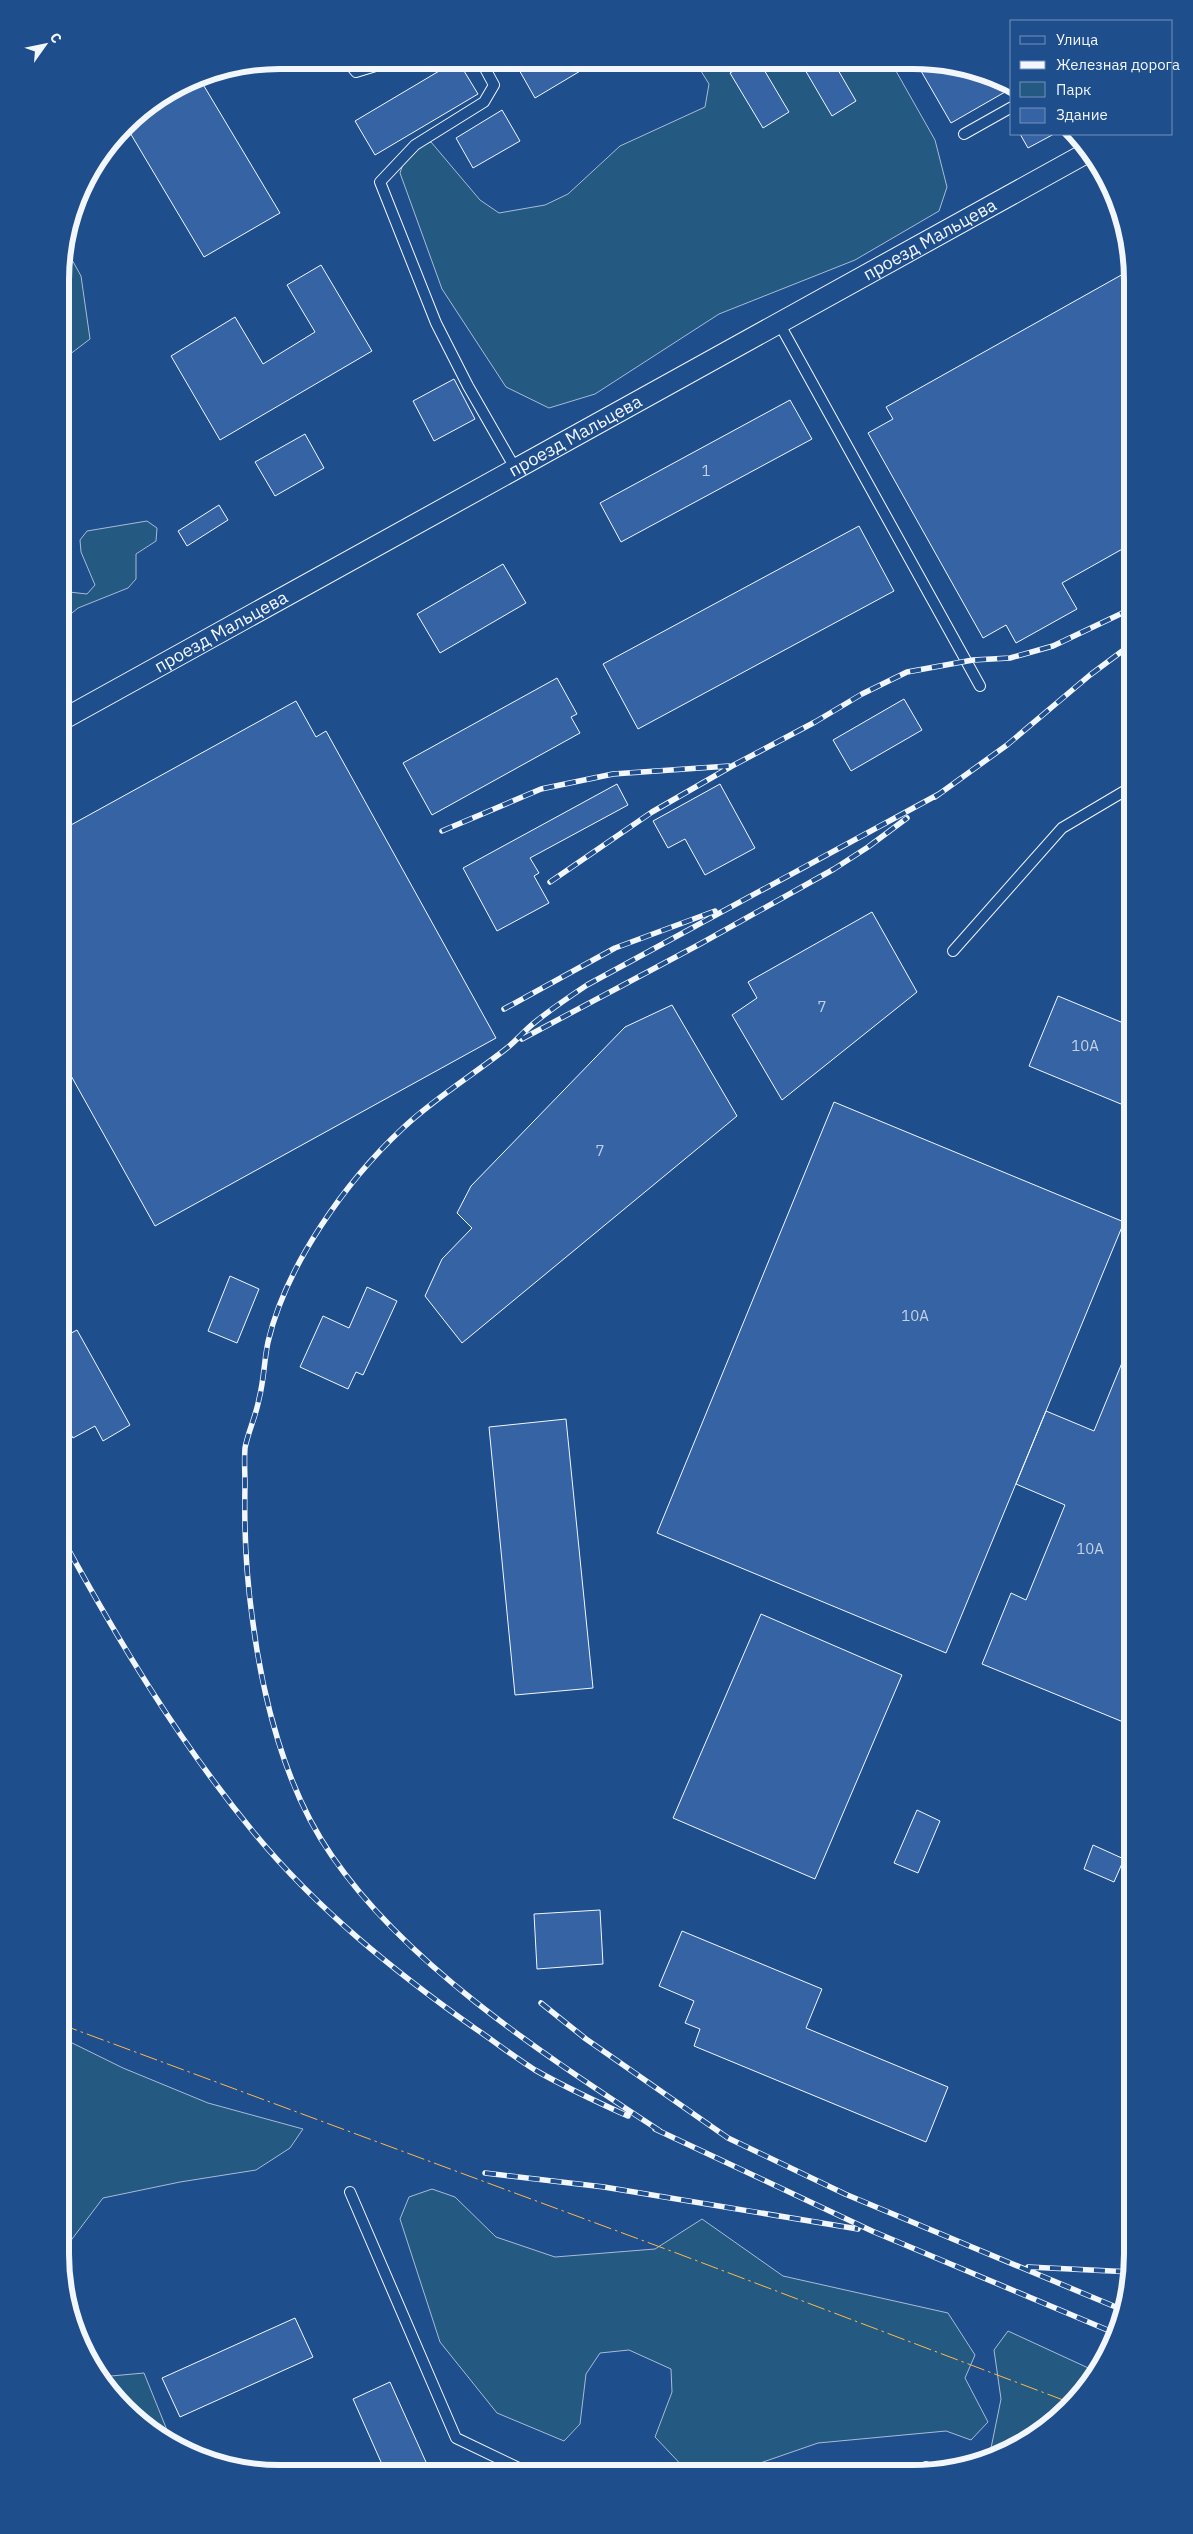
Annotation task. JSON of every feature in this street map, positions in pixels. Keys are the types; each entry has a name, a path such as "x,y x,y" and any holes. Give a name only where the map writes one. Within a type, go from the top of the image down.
{"street":[{"name":"проезд Мальцева","path":"69,716 1084,155"}],"lane":[{"path":"354,69 356,72 366,69"},
{"path":"485,69 494,85 484,102 415,145 380,182 436,323 468,386 515,468"},
{"path":"964,134 1010,107"},
{"path":"779,323 980,686"},
{"path":"953,950 1062,828 1124,791"},
{"path":"350,2192 456,2438 512,2465"}],"green space":[{"path":"700,69 895,69 935,140 947,187 939,211 855,260 719,314 595,394 549,408 506,387 442,289 400,173 408,149 431,142 480,200 499,213 545,205 568,194 620,146 705,107 709,84"},
{"path":"70,257 81,276 90,339 69,355"},
{"path":"147,521 157,528 156,541 136,554 136,579 128,588 78,608 69,616 69,592 87,594 95,585 81,552 80,540 87,531"},
{"path":"69,2041 123,2068 208,2103 303,2129 290,2148 256,2170 180,2182 103,2198 69,2243"},
{"path":"432,2189 455,2197 496,2237 555,2257 655,2249 702,2219 783,2276 948,2313 975,2355 965,2378 988,2422 971,2440 946,2431 818,2443 754,2465 681,2465 655,2437 672,2392 671,2369 629,2350 600,2353 586,2374 580,2424 564,2441 497,2413 440,2342 400,2219 409,2197"},
{"path":"1008,2331 1090,2369 1072,2393 1042,2422 1019,2437 991,2450 1001,2399 994,2350"},
{"path":"144,2373 168,2433 141,2413 108,2376"}],"building":[{"path":"443,69 463,69 478,94 375,155 355,121"},
{"path":"519,69 584,69 535,98"},
{"path":"737,69 764,69 789,112 763,128 730,73"},
{"path":"805,69 837,69 856,101 832,116"},
{"path":"920,69 968,76 1007,91 951,123"},
{"path":"203,84 280,213 204,257 130,132 151,112 174,97"},
{"path":"502,110 520,141 473,168 456,138"},
{"path":"1021,135 1052,135 1028,148"},
{"path":"321,265 372,351 220,440 171,356 235,317 263,364 315,332 287,285"},
{"path":"1124,273 1124,548 1062,583 1077,609 1016,643 1006,625 983,638 868,433 893,419 886,407"},
{"path":"454,379 475,419 434,441 413,401"},
{"path":"790,400 812,439 621,542 600,503"},
{"path":"305,434 324,468 275,496 255,462"},
{"path":"219,505 228,520 187,546 178,531"},
{"path":"859,526 894,591 638,729 603,664"},
{"path":"503,564 526,603 440,653 417,614"},
{"path":"557,678 577,714 571,717 580,733 432,815 403,763"},
{"path":"904,699 922,730 851,771 833,740"},
{"path":"296,701 316,737 326,731 496,1038 155,1226 69,1072 69,826"},
{"path":"617,784 628,805 530,858 539,873 534,876 549,903 497,931 463,868"},
{"path":"720,784 755,848 705,875 685,839 668,848 653,821"},
{"path":"872,912 917,992 782,1100 732,1015 757,998 748,982"},
{"path":"1058,996 1124,1023 1124,1105 1029,1066"},
{"path":"672,1005 737,1116 462,1343 425,1296 442,1259 472,1228 457,1213 471,1186 625,1027"},
{"path":"834,1102 1124,1222 946,1653 657,1533"},
{"path":"230,1276 259,1289 237,1343 208,1331"},
{"path":"367,1287 397,1301 363,1375 356,1372 348,1389 300,1367 323,1316 349,1328"},
{"path":"77,1330 130,1425 103,1441 95,1426 73,1438 69,1431 69,1334"},
{"path":"1124,1358 1124,1722 982,1664 1011,1593 1026,1600 1065,1505 1016,1484 1046,1411 1094,1431"},
{"path":"566,1419 593,1688 515,1695 489,1427"},
{"path":"761,1614 902,1675 815,1879 673,1818"},
{"path":"917,1810 940,1821 918,1873 894,1863"},
{"path":"1093,1845 1124,1859 1114,1882 1084,1869"},
{"path":"600,1910 603,1964 537,1969 534,1914"},
{"path":"682,1931 822,1989 806,2028 948,2087 926,2142 694,2046 700,2029 685,2023 694,2001 659,1986"},
{"path":"295,2318 313,2357 180,2417 162,2378"},
{"path":"390,2382 427,2465 382,2465 353,2399"}],"railway":[{"path":"550,882 652,812 862,694 907,672 973,660 1010,658 1053,646 1124,612"},
{"path":"935,797 1007,745 1090,675 1124,650"},
{"path":"442,831 541,789 613,774 729,766"},
{"path":"660,2131 527,2041 440,1973 400,1936 364,1897 332,1856 315,1830 301,1801 278,1741 256,1647 247,1567 245,1448 261,1392 268,1342 289,1284 304,1254 340,1199 360,1173 403,1128 507,1048 540,1018 587,985 939,794"},
{"path":"522,1039 700,944 834,869 907,818"},
{"path":"504,1009 615,948 715,911"},
{"path":"69,1550 150,1689 200,1763 255,1834 304,1888 358,1938 443,2006 535,2070 628,2116"},
{"path":"541,2003 586,2039 728,2138 845,2194 1117,2308"},
{"path":"655,2129 872,2231 1110,2331"},
{"path":"485,2173 604,2187 858,2229"},
{"path":"1028,2267 1123,2272"}],"power":[{"path":"69,2027 679,2254 1064,2401"}]}
